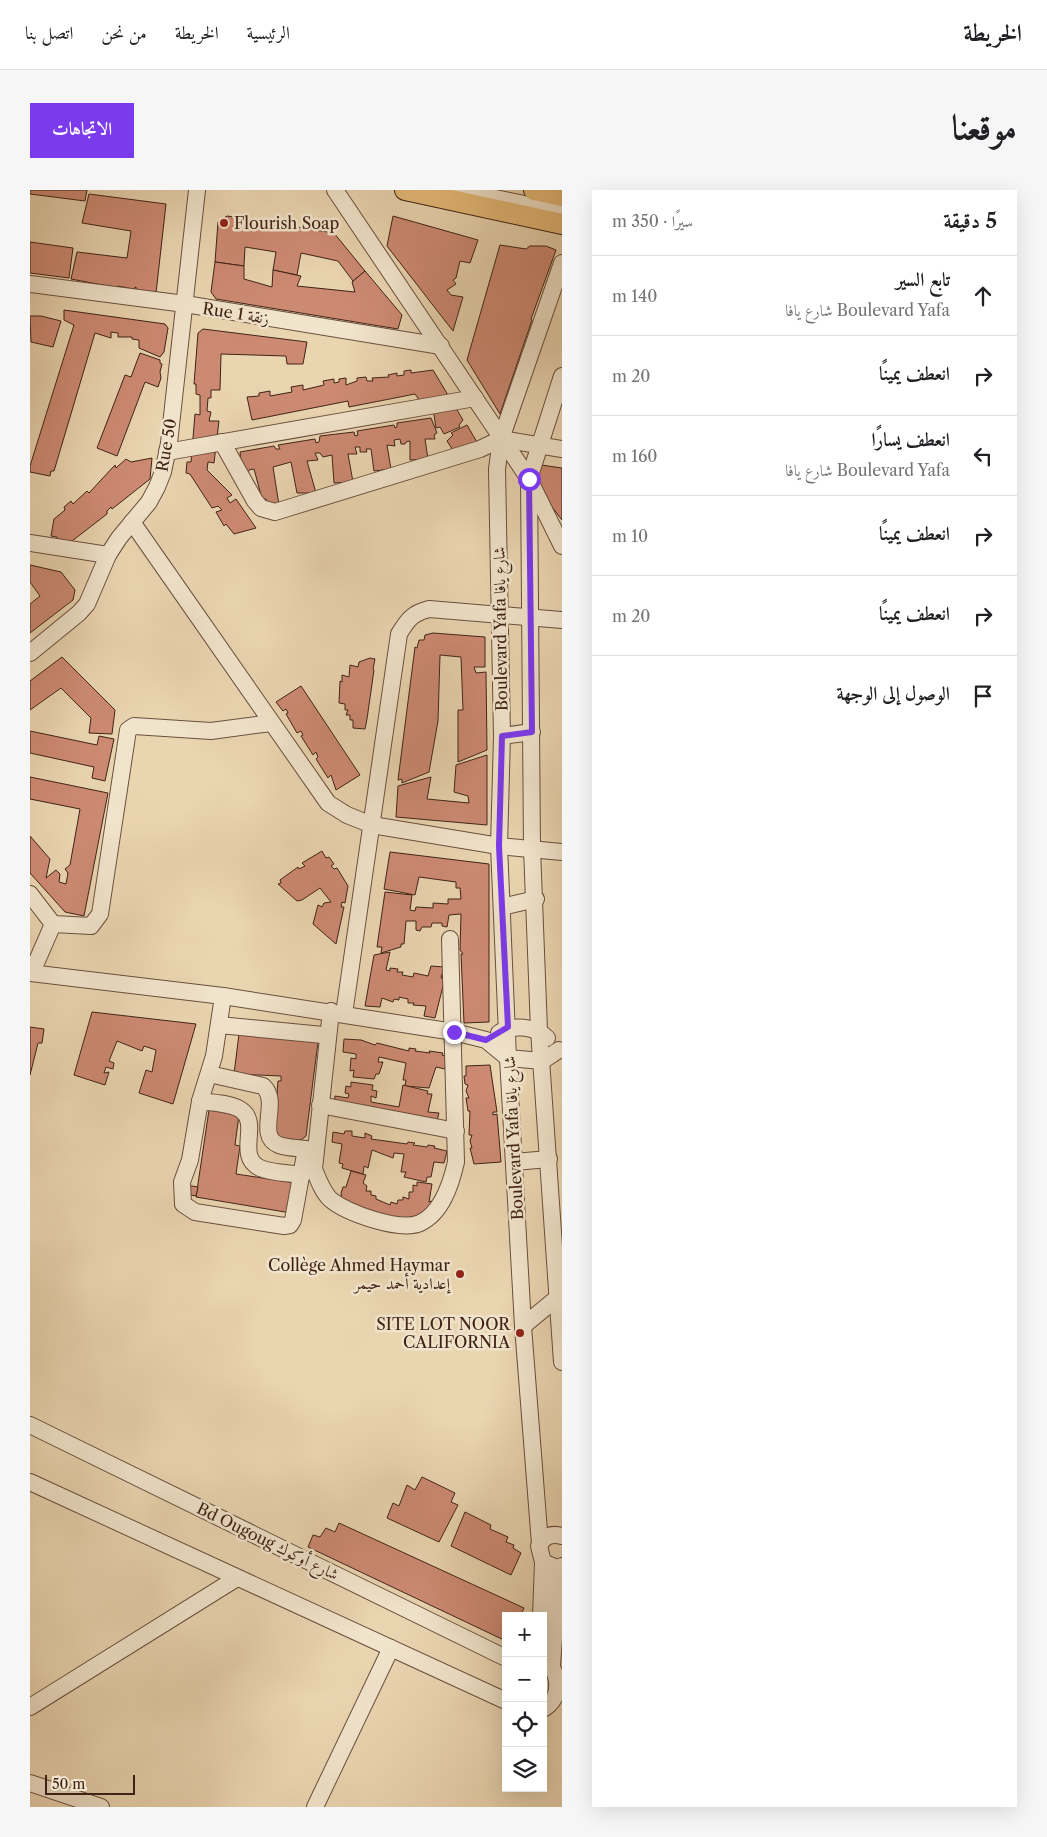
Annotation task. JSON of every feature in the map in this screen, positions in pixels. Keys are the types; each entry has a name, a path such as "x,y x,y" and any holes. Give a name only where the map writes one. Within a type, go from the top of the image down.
{"main road":[{"path":"405,190 562,224"},
{"path":"534,190 562,196"}],"street":[{"name":"Rue 50","path":"30,653 79,613 87,604 108,555 149,502 157,487 168,448 197,190"},
{"path":"336,190 529,479 562,546"},
{"path":"457,190 562,212"},
{"path":"482,190 562,206"},
{"name":"Boulevard Yafa شارع يافا","path":"557,1566 540,1557 523,1326 508,1058 499,846 502,736 497,468 501,439 562,263"},
{"name":"Rue 1 زنقة","path":"30,284 185,304 441,346"},
{"name":"Boulevard Yafa شارع يافا","path":"562,376 529,479 532,848 536,899 539,1030 560,1295 562,1362"},
{"path":"168,448 471,393"},
{"path":"168,448 222,442 471,393"},
{"path":"222,442 255,502 261,508 275,512 480,449 501,439 538,447 562,449"},
{"path":"132,522 328,803 347,815 372,824 499,846 562,852"},
{"path":"30,543 108,555"},
{"path":"450,939 456,1162 452,1179 442,1201 433,1214 419,1223 400,1225 360,1215 343,1208 329,1198 314,1169 320,1104 334,1012 372,824 400,634 408,619 416,612 429,608 562,620"},
{"path":"30,894 53,924 91,926 100,914 128,730 134,726 211,731 271,722"},
{"path":"502,736 532,732"},
{"path":"502,907 536,899"},
{"path":"53,924 36,963 30,971 223,996 454,1032 486,1040 508,1058 542,1061 560,1050 539,1030 508,1027 486,1040"},
{"path":"223,996 209,1074 200,1101 190,1160 181,1190 181,1200 188,1209 195,1212 287,1226 293,1220 302,1175 323,1035 334,1012"},
{"path":"219,1024 323,1035"},
{"path":"209,1074 263,1086 270,1098 268,1131 272,1140 282,1146 306,1149"},
{"path":"200,1101 239,1108 247,1115 248,1154 256,1166 302,1175"},
{"path":"320,1104 456,1131"},
{"path":"514,1162 548,1151 562,1135"},
{"path":"523,1326 560,1295"},
{"name":"Bd Ougoug شارع أوكوك","path":"30,1425 504,1657"},
{"path":"30,1482 502,1699"},
{"path":"540,1544 549,1535 562,1536"},
{"path":"542,1612 557,1566"},
{"path":"547,1707 553,1703 560,1687 559,1678 547,1663 558,1625 557,1566"},
{"path":"30,1706 237,1578"},
{"path":"315,1807 391,1648"},
{"path":"30,1782 101,1807"}],"building":[{"path":"30,190 87,190 85,201 30,194"},
{"path":"89,194 166,204 156,293 144,292 136,289 136,287 133,289 118,286 118,288 71,279 77,252 127,258 131,231 82,223"},
{"path":"227,216 334,233 365,271 353,281 338,261 301,253 297,275 273,270 276,252 245,247 244,266 215,262 218,222"},
{"path":"393,216 478,240 470,263 460,261 456,278 453,280 456,284 447,290 451,295 463,297 453,331 387,246"},
{"path":"30,242 73,248 69,278 30,273"},
{"path":"500,245 526,249 530,246 546,246 556,250 500,414 467,360"},
{"path":"215,262 244,266 244,279 272,287 273,270 301,276 297,286 355,292 352,282 365,271 402,315 398,329 216,299 211,292"},
{"path":"64,310 165,324 168,328 164,352 160,357 139,348 139,340 132,339 132,337 118,337 118,333 111,332 111,338 95,333 54,471 51,471 50,476 30,472 30,466 74,325 64,320"},
{"path":"30,316 41,316 61,321 53,347 31,342"},
{"path":"203,329 307,342 303,364 287,364 286,356 221,354 220,390 211,390 211,398 208,398 207,411 211,412 209,421 219,421 214,463 208,462 207,470 232,495 227,498 230,503 236,499 256,528 234,534 226,524 224,526 216,512 222,510 218,506 212,508 190,474 186,473 187,462 191,462 195,414 200,415 200,395 196,394 196,384 194,384 198,333"},
{"path":"140,353 160,360 162,364 161,378 158,387 145,382 117,456 97,448 125,375 131,377"},
{"path":"411,370 411,373 433,370 463,420 459,425 460,427 444,434 440,427 436,428 432,402 422,404 415,394 349,407 348,401 252,420 247,397 259,396 259,393 270,391 270,396 292,392 291,387 303,385 303,390 324,385 323,381 334,379 334,383 339,382 339,379 346,378 346,385 357,381 357,378 366,377 367,381 373,381 372,378 389,377 388,375 397,373 397,376 404,375 404,371"},
{"path":"431,418 437,433 434,435 435,439 425,439 428,459 410,460 410,441 401,444 400,439 394,440 395,446 387,445 391,469 374,471 371,449 366,449 367,452 360,452 360,447 355,447 357,454 348,454 353,482 334,483 332,455 323,457 320,453 315,453 318,460 307,461 316,493 297,493 291,462 273,467 279,505 267,504 266,499 262,499 254,469 249,470 248,473 242,472 240,452 274,446 276,449 280,449 278,445 315,439 316,443 319,442 320,436 354,432 355,436 358,435 357,431 394,425 395,428 397,423"},
{"path":"467,425 484,454 460,461 447,441 453,435 451,433"},
{"path":"152,458 150,479 112,509 111,507 107,514 72,541 57,540 57,537 51,536 54,519 65,510 64,507 71,501 73,504 87,491 89,493 115,465 116,468 126,459 131,462"},
{"path":"541,465 562,468 562,520 536,486"},
{"path":"30,565 61,572 75,590 73,600 30,633 30,604 40,596 30,582"},
{"path":"433,633 485,637 485,667 474,667 476,673 486,672 487,750 458,762 458,710 463,710 461,657 440,655 438,721 429,772 402,783 402,779 398,780 415,647 417,648 419,640 424,640 425,635"},
{"path":"62,657 115,710 112,734 89,733 91,718 61,688 30,710 30,681"},
{"path":"370,658 375,659 365,729 353,728 353,720 350,720 350,715 346,715 348,710 345,710 345,704 339,703 340,681 342,682 342,675 349,677 350,665 358,667 359,662"},
{"path":"301,686 360,775 336,790 331,775 328,778 316,759 318,757 316,752 313,755 301,736 303,735 301,731 297,733 286,714 288,713 286,709 283,711 276,702"},
{"path":"30,731 97,745 99,736 114,739 105,781 92,778 94,767 30,753"},
{"path":"487,755 487,825 396,817 398,786 431,777 427,799 469,803 468,796 454,792 456,765"},
{"path":"30,777 108,793 84,916 65,912 30,873 30,836 50,859 46,878 56,870 60,874 59,882 66,884 68,873 65,869 70,865 80,809 30,799"},
{"path":"322,851 326,858 329,857 334,864 331,866 334,869 337,868 348,886 345,903 342,902 341,907 344,907 336,944 313,924 318,905 322,907 324,903 331,902 320,888 302,900 297,901 278,884 281,883 280,880 298,867 299,869 305,866 302,863"},
{"path":"390,852 489,864 489,1022 464,1023 461,954 463,954 460,950 461,914 449,915 447,927 442,926 442,923 432,923 431,927 422,927 420,931 416,930 416,921 406,921 404,944 401,944 401,947 381,953 382,947 377,947 385,892 412,895 410,910 415,911 416,907 433,908 433,903 448,904 448,899 461,899 460,888 456,888 456,882 419,877 415,895 384,889"},
{"path":"390,952 386,970 390,971 390,968 398,969 397,972 403,972 402,975 413,977 414,973 428,976 431,966 444,967 441,978 445,978 435,1018 424,1016 426,1006 413,1005 414,1003 408,1003 408,999 399,997 399,1000 394,999 393,1002 382,998 380,1007 365,1006 374,955"},
{"path":"92,1012 196,1024 173,1104 139,1093 146,1070 152,1072 156,1050 144,1046 142,1051 117,1041 109,1061 114,1063 113,1069 106,1067 104,1073 109,1072 105,1085 74,1075"},
{"path":"30,1027 44,1029 42,1043 38,1043 30,1075"},
{"path":"239,1034 318,1042 306,1136 301,1140 277,1138 274,1133 278,1081 281,1081 281,1076 234,1074"},
{"path":"344,1039 361,1040 375,1045 377,1043 409,1051 409,1048 416,1049 415,1051 443,1053 442,1055 448,1057 445,1069 436,1067 429,1088 405,1086 406,1080 403,1080 406,1063 379,1057 378,1062 383,1062 379,1074 376,1074 374,1079 353,1077 354,1070 350,1071 351,1058 356,1059 356,1054 343,1052"},
{"path":"490,1065 497,1112 493,1112 493,1115 497,1114 501,1162 474,1164 470,1148 472,1148 470,1141 472,1135 469,1135 470,1111 468,1111 466,1098 469,1098 466,1091 468,1085 465,1084 464,1076 466,1076 466,1066"},
{"path":"351,1082 373,1085 372,1090 377,1091 376,1098 371,1096 371,1102 399,1107 403,1085 428,1091 427,1094 432,1094 428,1112 439,1113 436,1125 334,1106 335,1096 348,1098 349,1094 345,1093 346,1086 351,1087"},
{"path":"209,1110 239,1115 235,1145 240,1146 236,1174 296,1183 291,1213 196,1197"},
{"path":"345,1131 352,1131 352,1136 365,1138 365,1133 372,1136 371,1139 407,1144 408,1142 415,1143 413,1145 427,1147 428,1145 435,1146 434,1148 447,1151 444,1163 434,1162 431,1177 427,1177 426,1182 404,1177 406,1172 401,1172 404,1154 394,1153 393,1158 372,1150 368,1168 364,1166 363,1174 342,1168 343,1164 339,1163 342,1144 332,1142 333,1132 344,1134"},
{"path":"351,1171 366,1175 363,1183 367,1186 366,1191 371,1191 371,1195 376,1196 376,1199 390,1205 391,1202 397,1204 398,1200 403,1200 403,1197 409,1199 409,1192 413,1192 413,1185 417,1186 417,1182 432,1184 429,1202 432,1201 431,1208 412,1226 348,1205 342,1200 341,1193 343,1187 346,1187"},
{"path":"186,1185 198,1187 196,1196 186,1194"},
{"path":"422,1477 455,1493 451,1502 458,1505 439,1542 387,1518 393,1503 399,1506 407,1485 415,1490"},
{"path":"465,1512 491,1525 490,1529 508,1537 506,1542 514,1545 513,1548 521,1553 511,1575 451,1546"},
{"path":"339,1523 524,1608 522,1612 502,1612 502,1639 308,1547 313,1535 320,1537 326,1528 335,1532"}],"place":[{"name":"Flourish Soap","path":"224,223"},
{"name":"Collège Ahmed Haymar إعدادية أحمد حيمر","path":"460,1274"},
{"name":"SITE LOT NOOR CALIFORNIA","path":"520,1333"}],"route":[{"path":"454,1032 486,1040 508,1027 499,846 502,736 532,732 529,618 529,479"}]}
